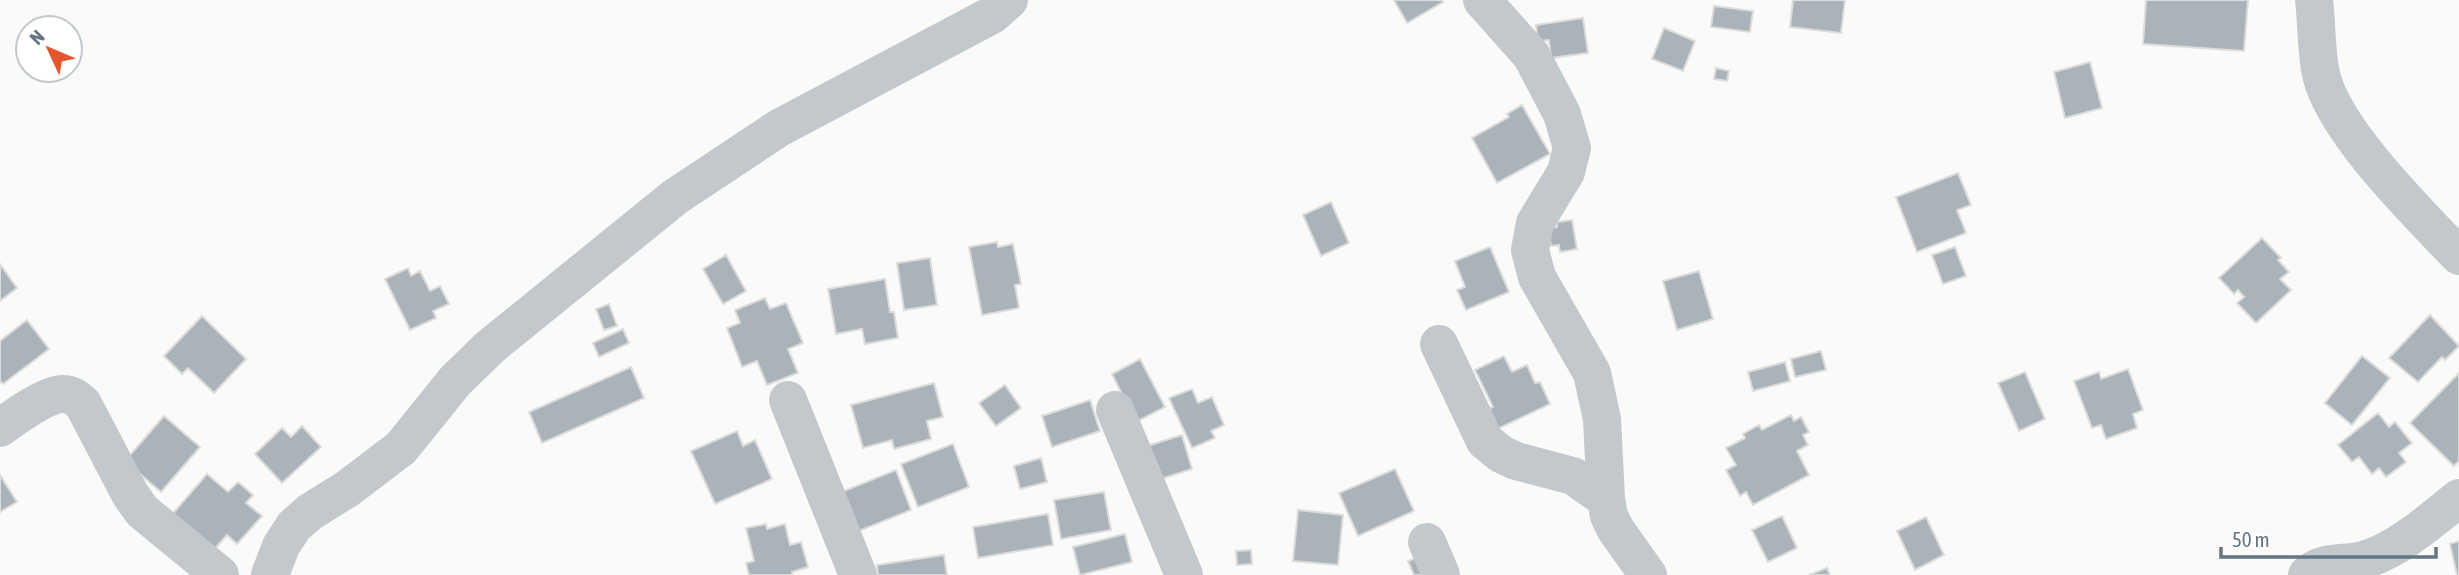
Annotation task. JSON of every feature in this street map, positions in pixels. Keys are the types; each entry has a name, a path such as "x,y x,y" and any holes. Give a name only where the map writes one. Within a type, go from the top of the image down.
{"street":[{"path":"270,575 281,547 294,526 401,449 455,381 490,347 675,197 779,128 992,15 1009,0"},
{"path":"1482,0 1531,55 1562,114 1572,148 1566,172 1535,222 1530,250 1537,276 1592,373 1602,419 1609,516 1648,575"},
{"path":"2314,0 2321,74 2339,113 2350,131 2405,199 2459,256"},
{"path":"1439,344 1485,441 1501,454 1516,461 1573,475 1606,499"},
{"path":"0,428 14,417 60,393 72,395 83,404 142,511 220,575"},
{"path":"789,400 858,575"},
{"path":"1115,410 1184,575"},
{"path":"2307,575 2322,565 2375,556 2430,522 2459,498"}],"building":[{"path":"1394,0 1442,0 1443,2 1407,23"},
{"path":"1793,0 1845,0 1841,33 1790,27"},
{"path":"2146,0 2248,0 2244,51 2143,44"},
{"path":"1714,6 1753,11 1750,32 1711,27"},
{"path":"1583,18 1588,53 1551,58 1549,40 1538,41 1536,25"},
{"path":"1664,28 1695,41 1683,71 1652,59"},
{"path":"2090,62 2102,108 2065,118 2054,72"},
{"path":"1716,68 1729,71 1727,81 1714,79"},
{"path":"1522,105 1550,154 1497,183 1472,138 1509,117 1507,114"},
{"path":"1958,173 1971,205 1957,210 1966,233 1917,252 1896,197"},
{"path":"1331,202 1349,243 1321,256 1303,215"},
{"path":"1572,220 1577,249 1560,252 1559,245 1551,246 1548,228 1557,227 1557,222"},
{"path":"2262,238 2281,258 2278,260 2289,272 2280,279 2291,290 2256,323 2237,303 2244,297 2238,290 2234,294 2219,278"},
{"path":"997,242 998,247 1013,244 1021,284 1015,285 1019,308 982,315 969,247"},
{"path":"1490,247 1509,292 1466,310 1457,290 1465,287 1455,261"},
{"path":"1955,247 1966,276 1943,284 1932,255"},
{"path":"726,255 746,291 723,304 703,269"},
{"path":"930,258 937,305 904,310 897,263"},
{"path":"0,264 17,288 0,301"},
{"path":"408,268 411,276 420,271 430,291 440,286 449,304 433,311 436,318 410,330 385,279"},
{"path":"1699,271 1713,319 1677,330 1663,281"},
{"path":"885,279 890,312 894,312 898,338 865,344 862,329 836,334 828,289"},
{"path":"765,298 770,309 786,303 803,343 788,349 798,373 767,385 757,361 742,367 727,328 740,323 735,310"},
{"path":"609,304 617,326 604,330 596,309"},
{"path":"2430,315 2459,346 2445,360 2442,357 2418,382 2389,358"},
{"path":"202,316 246,359 214,393 188,368 182,374 164,356"},
{"path":"27,320 49,349 3,384 0,381 0,341"},
{"path":"623,329 629,343 599,357 593,343"},
{"path":"1821,351 1826,370 1795,377 1791,359"},
{"path":"1504,356 1512,372 1527,365 1535,383 1540,382 1550,404 1493,431 1484,411 1493,407 1475,370"},
{"path":"2362,356 2390,378 2352,425 2325,403"},
{"path":"1140,359 1165,407 1136,422 1112,374"},
{"path":"1785,362 1790,381 1753,391 1748,372"},
{"path":"631,367 644,398 542,443 529,412"},
{"path":"2128,369 2143,410 2133,414 2137,428 2106,439 2101,425 2092,428 2074,381 2099,372 2101,379"},
{"path":"2025,372 2045,419 2019,431 1998,383"},
{"path":"2459,373 2459,461 2454,466 2410,423"},
{"path":"934,383 943,417 927,421 931,439 894,449 892,440 863,448 851,405"},
{"path":"1005,385 1021,408 996,426 979,403"},
{"path":"1192,389 1198,403 1212,397 1224,425 1211,431 1215,438 1192,448 1169,398"},
{"path":"1090,400 1100,431 1052,447 1042,416"},
{"path":"2378,413 2389,427 2395,422 2412,443 2399,453 2406,462 2386,477 2379,468 2372,474 2359,457 2352,462 2338,445"},
{"path":"1791,415 1794,421 1801,417 1809,432 1803,435 1808,445 1797,451 1809,475 1753,505 1746,492 1740,496 1726,470 1736,465 1726,448 1745,438 1743,434 1759,425 1762,430"},
{"path":"164,416 200,447 161,492 125,461"},
{"path":"302,426 321,447 282,483 255,454 282,428 291,437"},
{"path":"737,431 743,446 755,440 772,479 715,504 691,451"},
{"path":"1182,435 1192,469 1154,481 1144,447"},
{"path":"953,444 969,487 918,507 901,464"},
{"path":"1041,458 1047,482 1020,489 1014,466"},
{"path":"1395,469 1414,511 1358,536 1339,493"},
{"path":"896,470 911,510 854,533 839,493"},
{"path":"207,474 228,492 238,482 253,495 246,503 262,516 237,544 227,535 211,553 170,517"},
{"path":"0,475 17,502 0,512"},
{"path":"1104,492 1111,530 1061,539 1054,500"},
{"path":"1298,510 1343,515 1338,565 1293,561"},
{"path":"1048,514 1053,545 978,558 973,527"},
{"path":"1782,516 1797,548 1768,562 1752,530"},
{"path":"1926,517 1944,555 1915,570 1897,531"},
{"path":"766,524 767,529 785,524 790,545 801,542 808,567 792,572 793,575 749,575 746,563 754,561 746,528"},
{"path":"1125,534 1132,562 1080,575 1073,547"},
{"path":"2459,541 2459,575 2457,575 2450,544"},
{"path":"1251,550 1252,564 1237,565 1236,551"},
{"path":"1430,553 1438,575 1414,575 1408,561"},
{"path":"944,555 947,575 878,575 877,565"},
{"path":"1827,568 1830,575 1809,575"}]}
